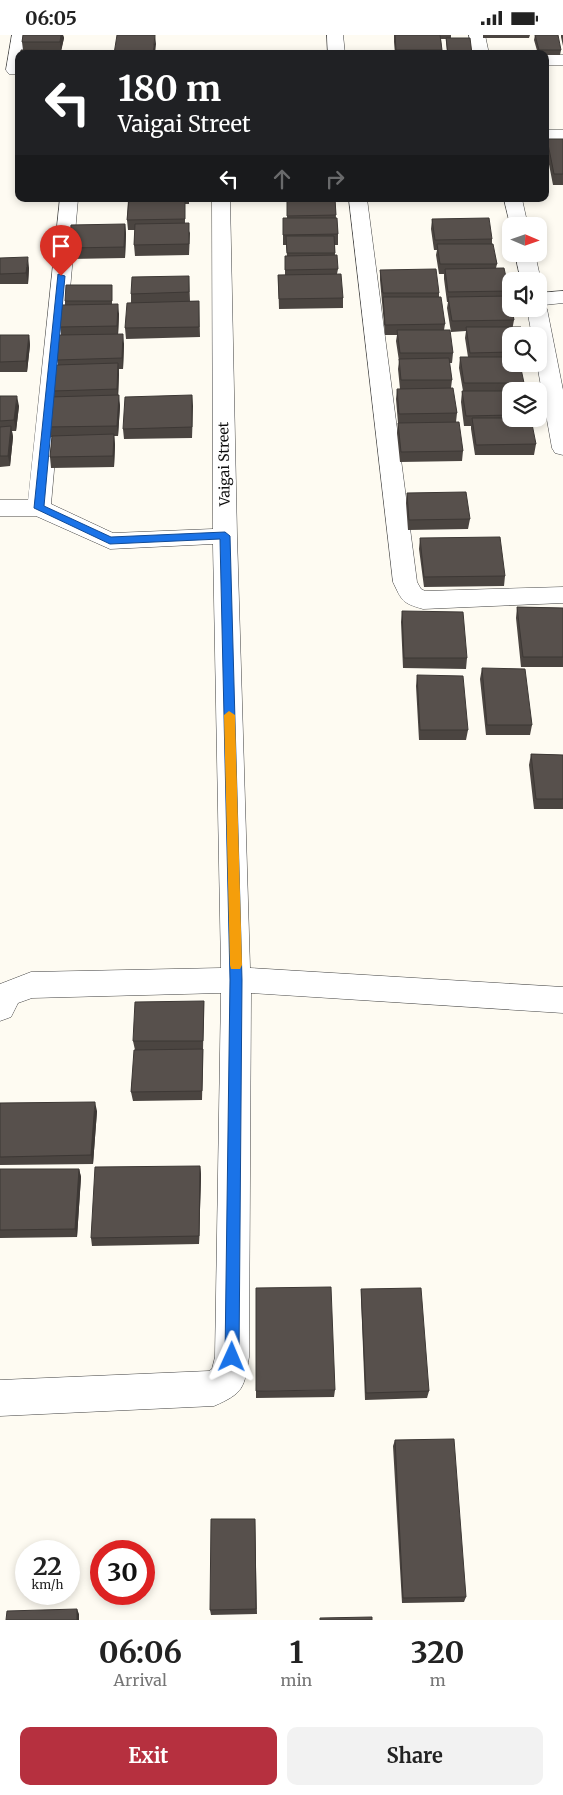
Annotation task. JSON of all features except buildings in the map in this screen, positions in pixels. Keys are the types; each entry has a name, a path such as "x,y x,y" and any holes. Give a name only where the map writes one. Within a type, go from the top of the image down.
{"street":[{"path":"16,50 20,35"},
{"path":"335,35 337,50"},
{"path":"477,35 480,50"},
{"path":"11,70 15,54"},
{"path":"549,61 563,60"},
{"path":"549,135 563,135"},
{"path":"39,508 69,202"},
{"name":"Vaigai Street","path":"0,1398 214,1388 228,1379 232,1357 236,980 225,536 222,202"},
{"path":"358,202 406,582 411,595 423,600 563,595"},
{"path":"514,202 517,217"},
{"path":"547,298 563,297"},
{"path":"539,317 555,359 563,448"},
{"path":"0,508 39,508 110,541 225,536"},
{"path":"0,1008 7,995 31,985 236,980 563,1000"}],"slow traffic":[{"path":"229,715 236,965"}],"route":[{"path":"61,276 39,508 110,541 225,536 236,980 232,1357"}]}
